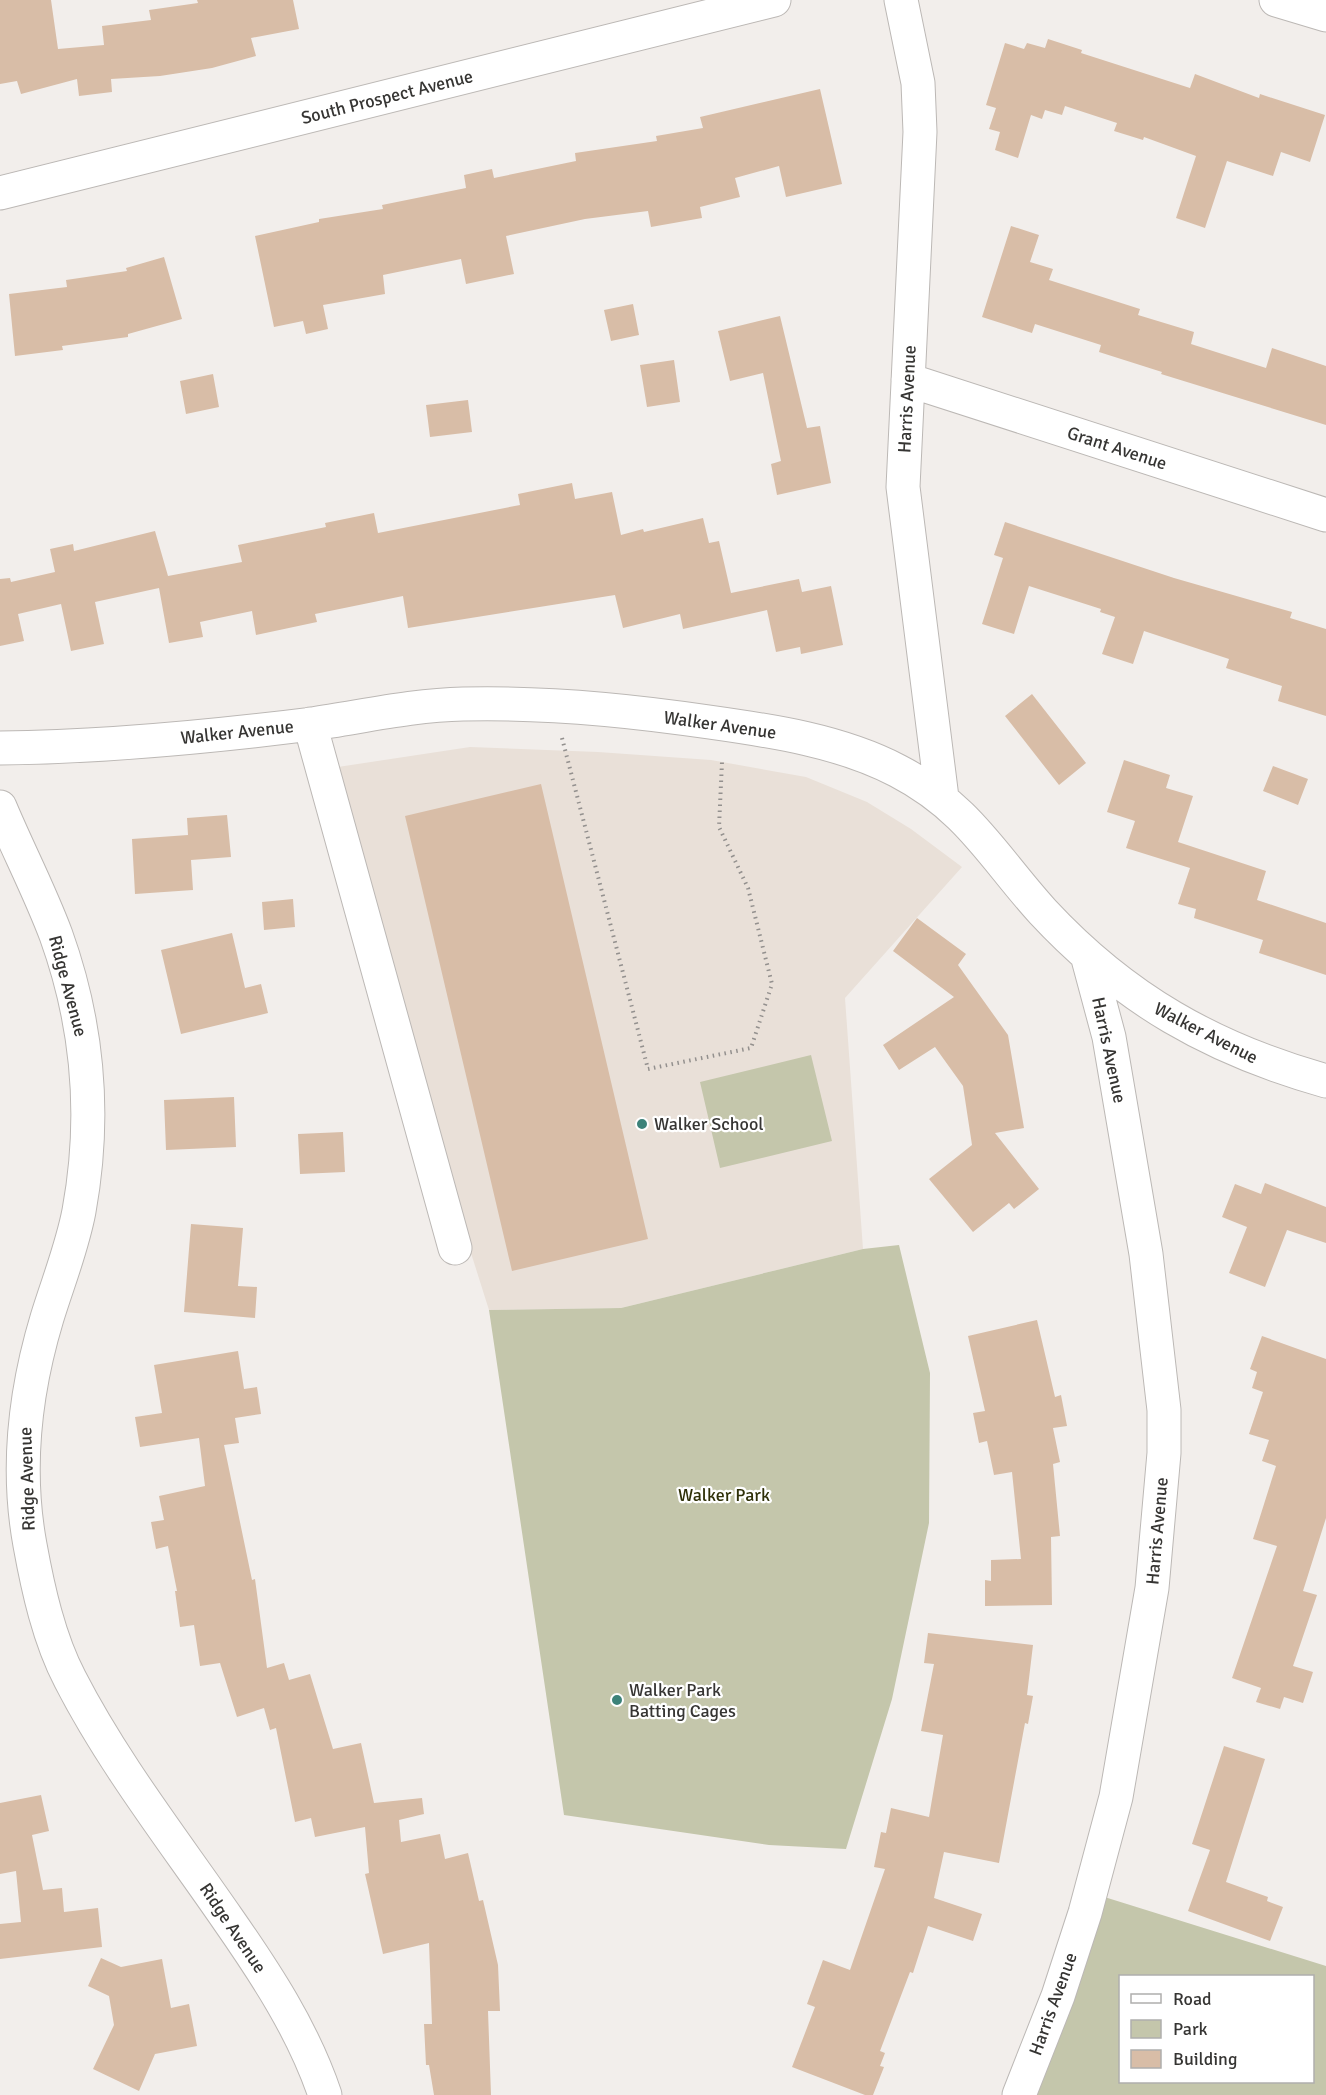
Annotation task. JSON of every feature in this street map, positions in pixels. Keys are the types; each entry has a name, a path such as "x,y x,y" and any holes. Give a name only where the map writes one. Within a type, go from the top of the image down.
{"street":[{"name":"South Prospect Avenue","path":"0,194 774,0"},
{"name":"Harris Avenue","path":"901,0 918,83 920,132 903,487 942,798"},
{"path":"1276,0 1326,15"},
{"name":"Grant Avenue","path":"908,380 1326,515"},
{"name":"Walker Avenue","path":"0,748 125,744 310,724 460,704 573,707 674,717 788,735 836,747 896,770 942,798 1000,858 1042,910 1087,955 1155,1010 1243,1054 1326,1081"},
{"path":"310,724 455,1248"},
{"name":"Ridge Avenue","path":"0,807 55,934 71,983 83,1040 88,1102 87,1158 78,1214 67,1260 47,1317 35,1362 26,1412 24,1498 29,1544 45,1613 68,1677 127,1773 276,1991 311,2055 325,2095"},
{"name":"Harris Avenue","path":"1019,2095 1059,1996 1085,1913 1116,1797 1152,1588 1164,1453 1164,1410 1146,1254 1109,1037 1087,955"}],"path":[{"path":"562,738 648,1069 751,1048 772,984 748,888 719,827 722,762"}],"shaded area":[{"name":"Walker School","path":"470,747 598,752 711,760 806,777 867,802 911,829 962,867 845,998 863,1249 621,1308 489,1310 318,770"}],"green space":[{"path":"811,1055 832,1141 720,1168 700,1082"},
{"name":"Walker Park","path":"899,1245 930,1373 929,1523 892,1699 846,1849 769,1845 564,1815 489,1310 621,1308 863,1249"},
{"path":"1098,1895 1326,1966 1326,2095 1027,2095"}],"building":[{"path":"0,0 51,0 58,49 104,45 102,26 151,20 149,10 198,3 197,0 293,0 299,29 251,38 256,56 212,68 160,76 111,79 112,92 79,96 77,79 21,94 17,81 0,84"},
{"path":"1048,39 1082,50 1081,53 1190,88 1195,74 1259,98 1260,94 1325,115 1310,162 1281,152 1273,176 1227,161 1205,228 1176,218 1196,156 1144,137 1143,140 1114,131 1117,123 1065,106 1062,115 1045,110 1042,119 1031,115 1018,158 995,150 1000,132 989,129 996,108 986,105 1005,43 1024,49 1027,43 1045,48"},
{"path":"820,89 842,184 786,197 779,166 735,178 740,197 700,207 702,218 651,227 648,211 585,219 506,236 514,274 466,284 461,259 383,275 385,294 323,305 328,329 306,334 303,321 274,327 255,236 319,222 319,219 383,209 382,205 466,188 464,175 492,169 494,178 576,161 575,153 657,141 656,136 703,128 700,117"},
{"path":"1011,226 1039,235 1030,262 1053,269 1049,280 1140,309 1138,315 1194,332 1191,344 1266,368 1272,348 1326,366 1326,425 1161,374 1162,372 1099,352 1101,345 1035,324 1032,333 982,317"},
{"path":"164,257 182,319 128,334 128,337 62,346 63,350 15,356 9,294 67,287 66,280 127,271 126,268"},
{"path":"633,304 639,335 611,341 604,310"},
{"path":"780,316 807,428 820,426 831,483 777,495 771,464 781,461 763,373 730,381 718,331"},
{"path":"674,360 680,402 647,407 640,365"},
{"path":"213,374 219,407 186,414 180,381"},
{"path":"468,400 472,432 430,437 426,405"},
{"path":"572,483 575,499 612,492 621,535 703,518 709,543 719,541 731,593 799,579 802,592 831,586 843,645 801,654 800,647 776,652 767,610 683,629 680,614 623,628 615,595 408,628 403,596 315,614 317,622 256,635 252,611 200,622 203,637 169,643 159,588 95,602 104,644 71,651 61,604 18,614 24,641 0,646 0,579 10,578 11,582 55,572 50,549 73,544 74,551 155,531 168,576 242,562 238,545 326,527 325,523 374,513 378,533 520,505 518,494"},
{"path":"1005,522 1174,578 1292,612 1290,618 1326,629 1326,716 1278,701 1282,686 1226,668 1229,659 1144,631 1133,664 1102,654 1115,617 1100,612 1101,609 1029,586 1014,634 982,624 1003,558 994,555"},
{"path":"1032,694 1086,763 1059,785 1005,716"},
{"path":"1124,760 1170,775 1166,788 1193,796 1178,842 1266,871 1257,900 1326,923 1326,975 1259,953 1263,940 1194,918 1196,909 1178,904 1190,868 1126,848 1135,821 1107,812"},
{"path":"1273,766 1308,779 1298,805 1263,791"},
{"path":"541,784 648,1239 512,1271 405,816"},
{"path":"227,815 231,857 191,860 193,890 135,894 132,839 188,835 187,818"},
{"path":"293,899 295,927 264,930 262,902"},
{"path":"917,918 966,954 958,965 1008,1035 1024,1128 995,1133 1039,1189 1014,1209 1009,1203 973,1232 929,1179 972,1145 963,1086 935,1047 899,1070 883,1045 954,997 893,951"},
{"path":"232,933 245,988 261,984 268,1013 181,1034 161,950"},
{"path":"234,1097 236,1147 166,1150 164,1100"},
{"path":"343,1132 345,1172 300,1174 298,1134"},
{"path":"1265,1183 1326,1207 1326,1243 1287,1230 1265,1287 1229,1273 1247,1227 1222,1217 1235,1184 1261,1194"},
{"path":"191,1224 243,1228 238,1286 257,1287 255,1318 184,1312"},
{"path":"1037,1320 1055,1397 1061,1395 1067,1426 1053,1428 1060,1462 1053,1464 1060,1536 1051,1537 1052,1605 985,1606 985,1580 991,1581 991,1560 1021,1559 1012,1472 994,1475 987,1441 979,1443 973,1413 985,1411 968,1336"},
{"path":"1262,1336 1326,1359 1326,1518 1303,1591 1317,1595 1293,1666 1313,1672 1303,1703 1284,1697 1280,1709 1256,1702 1261,1688 1232,1678 1277,1546 1253,1539 1276,1466 1262,1461 1269,1440 1249,1434 1263,1392 1252,1388 1257,1372 1250,1369"},
{"path":"238,1351 244,1389 257,1387 261,1414 235,1418 239,1443 224,1445 252,1580 255,1579 267,1668 284,1663 289,1680 310,1674 333,1749 361,1743 374,1803 422,1798 424,1814 399,1820 401,1842 440,1834 445,1859 468,1853 479,1901 483,1900 498,1965 500,2011 488,2011 491,2095 434,2095 429,2065 426,2065 424,2024 432,2024 429,1943 383,1954 365,1874 369,1873 365,1827 315,1837 311,1818 295,1822 276,1728 270,1730 264,1708 237,1717 220,1663 200,1666 194,1625 180,1627 175,1591 177,1591 168,1546 156,1549 151,1522 164,1520 159,1496 205,1486 199,1438 140,1447 135,1417 162,1413 154,1365"},
{"path":"928,1633 1033,1645 1027,1695 1033,1696 1028,1724 1025,1723 999,1863 944,1852 934,1898 982,1914 973,1941 928,1926 913,1973 910,1972 880,2051 885,2053 880,2066 884,2067 873,2095 865,2095 792,2067 815,2007 807,2004 823,1960 850,1970 885,1869 874,1867 881,1832 886,1833 891,1808 929,1817 943,1735 921,1731 934,1664 924,1663"},
{"path":"1224,1746 1265,1759 1226,1882 1268,1897 1267,1901 1283,1907 1270,1941 1188,1911 1210,1850 1192,1844"},
{"path":"41,1795 49,1831 32,1835 43,1890 62,1888 64,1912 98,1908 102,1947 0,1959 0,1924 21,1922 16,1871 0,1874 0,1803"},
{"path":"101,1958 121,1967 162,1959 171,2008 189,2004 197,2046 155,2054 139,2091 93,2069 114,2025 109,1996 88,1986"}],"place":[{"name":"Walker School","path":"642,1124"},
{"name":"Walker Park Batting Cages","path":"617,1700"}]}
